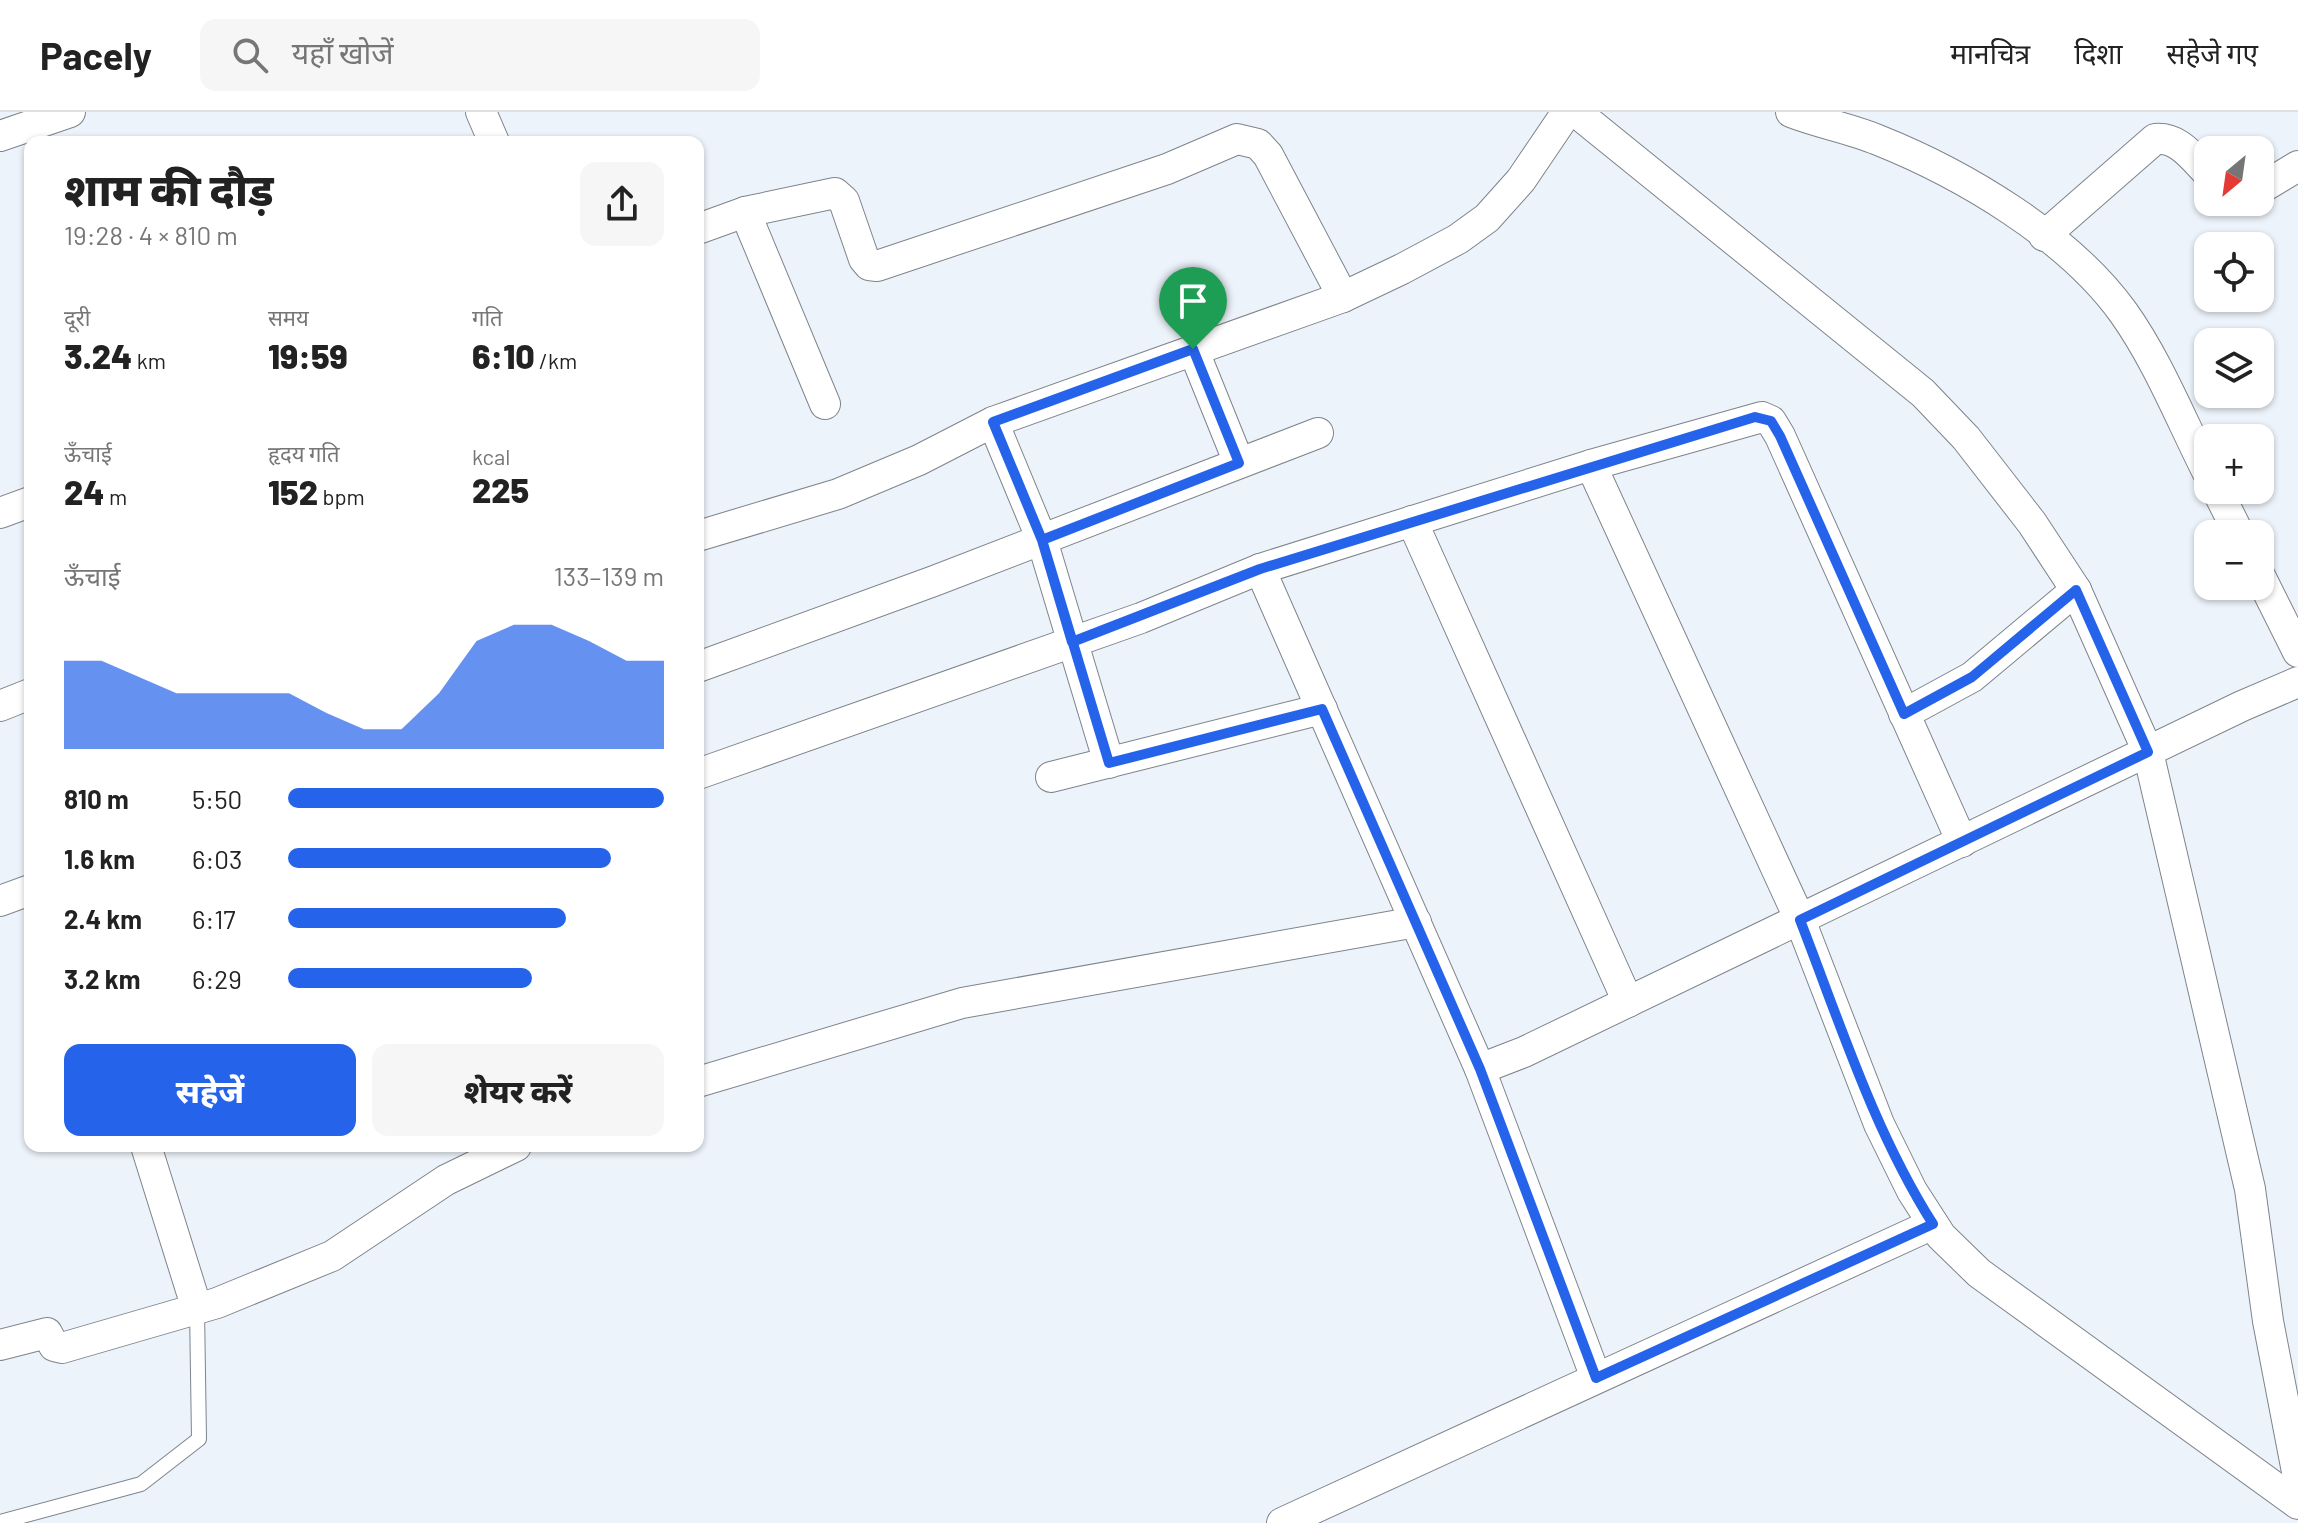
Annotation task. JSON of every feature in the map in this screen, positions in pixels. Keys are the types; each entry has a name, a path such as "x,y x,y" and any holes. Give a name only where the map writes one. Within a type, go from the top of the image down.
{"street":[{"path":"0,136 70,112"},
{"path":"481,112 491,136"},
{"path":"704,534 838,494 919,460 993,422 1343,297 1458,239 1487,218 1521,180 1567,112"},
{"path":"1576,112 1923,393 1966,438 2032,523 2076,590 2148,752 2250,1189 2268,1321 2298,1477"},
{"path":"1791,112 1876,139 1933,164 1973,186 2044,236 2102,286 2123,312 2145,347 2194,445"},
{"path":"2044,236 2143,146 2155,139 2169,138 2194,159"},
{"path":"704,227 745,212 840,194 864,259 869,265 877,266 1167,169 1221,143 1248,139 1268,155 1343,297"},
{"path":"2274,181 2298,166"},
{"path":"745,212 825,404"},
{"path":"1193,349 1239,463"},
{"path":"704,772 1072,642 1260,569 1755,417 1771,421 1962,842"},
{"path":"993,422 1042,540 1109,763"},
{"path":"704,665 1042,540 1318,433"},
{"path":"1591,465 1800,920 1879,1124 1912,1191 1941,1236 1979,1273 2298,1504"},
{"path":"0,513 24,504"},
{"path":"1412,521 1628,1002"},
{"path":"1260,569 1480,1069 1596,1378"},
{"path":"1904,714 1972,677 2076,590"},
{"path":"2272,600 2298,652"},
{"path":"1480,1069 1524,1052 2298,682"},
{"path":"0,706 24,696"},
{"path":"1051,777 1322,709"},
{"path":"0,901 24,892"},
{"path":"704,1080 962,1003 1416,922"},
{"path":"148,1152 197,1309"},
{"path":"0,1345 47,1333 54,1346 62,1348 197,1309 332,1256 446,1180 504,1152"},
{"path":"1282,1523 1933,1224"}],"lane":[{"path":"0,1522 141,1484 199,1439 197,1309"}],"route":[{"path":"1193,349 993,422 1042,540 1072,642 1141,618 1260,569 1755,417 1771,421 1780,436 1904,714 1972,677 2076,590 2148,752 1800,920 1879,1124 1912,1191 1933,1224 1596,1378 1480,1069 1322,709 1109,763 1072,642 1042,540 1239,463 1193,349"}]}
